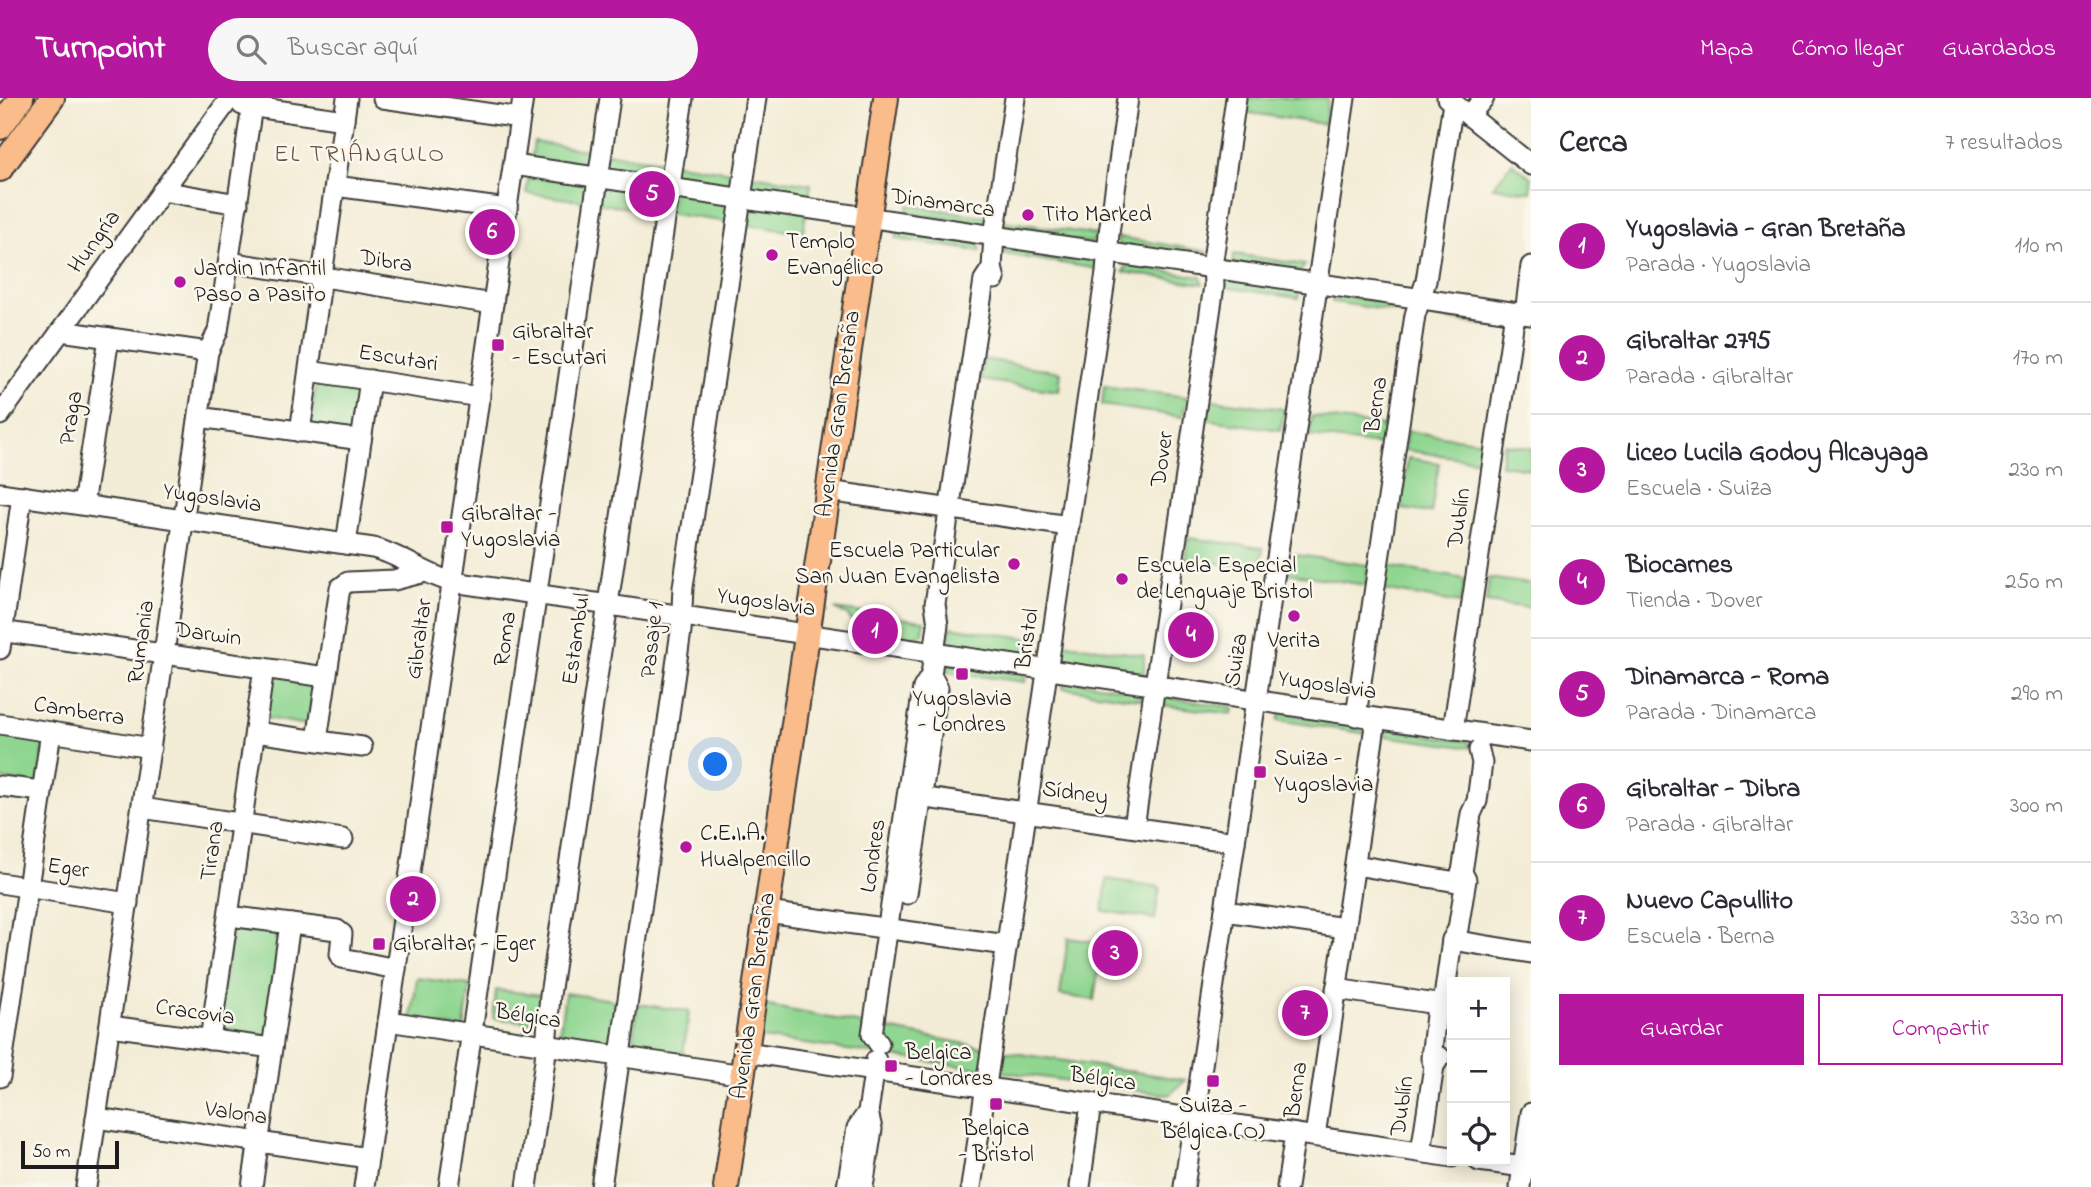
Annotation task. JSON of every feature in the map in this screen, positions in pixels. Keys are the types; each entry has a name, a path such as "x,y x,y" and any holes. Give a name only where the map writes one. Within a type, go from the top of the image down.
{"main road":[{"path":"0,127 21,98"},
{"path":"0,169 52,98"},
{"name":"Avenida Gran Bretaña","path":"726,1187 886,98"}],"street":[{"path":"300,432 347,98"},
{"path":"383,98 522,108"},
{"name":"Roma","path":"449,1187 610,98"},
{"name":"Estambul","path":"527,1187 550,995 682,98"},
{"name":"Pasaje 1","path":"601,1187 681,631 682,597 756,98"},
{"name":"Londres","path":"863,1187 872,1129 868,1112 879,1044 872,1034 895,930 915,796 923,688 931,675 938,625 935,604 955,510 984,280 992,268 1015,98"},
{"name":"Bristol","path":"971,1187 1069,526 1128,98"},
{"name":"Dover","path":"1134,827 1213,286 1213,268 1236,98"},
{"name":"Suiza","path":"1184,1187 1345,98"},
{"path":"1469,116 1484,98"},
{"path":"228,100 344,120"},
{"name":"Hungría","path":"0,415 228,100"},
{"path":"1450,100 1528,156"},
{"name":"Berna","path":"1356,716 1415,316 1426,281 1450,100"},
{"name":"Rumania","path":"86,1187 208,352 218,331 251,106"},
{"name":"Gibraltar","path":"363,1187 522,108"},
{"name":"Dinamarca","path":"514,165 1524,314"},
{"path":"335,186 507,209"},
{"path":"163,191 238,204"},
{"name":"Dibra","path":"229,262 493,304"},
{"name":"Dublín","path":"1453,730 1531,266"},
{"path":"61,331 208,352"},
{"name":"Praga","path":"83,505 109,338"},
{"name":"Escutari","path":"309,371 480,397"},
{"path":"346,544 370,380"},
{"path":"199,417 361,440"},
{"path":"828,491 1069,526"},
{"name":"Yugoslavia","path":"0,493 386,551 425,572 453,582 1453,730 1481,742 1531,741"},
{"path":"1,637 22,496"},
{"path":"317,740 342,584 394,580 425,572"},
{"name":"Darwin","path":"1,637 165,654 326,677"},
{"name":"Tirana","path":"210,1040 264,668"},
{"name":"Berna","path":"1287,1187 1305,1135 1336,989 1377,719"},
{"name":"Camberra","path":"0,724 151,748"},
{"path":"0,1077 7,980 28,888 51,732"},
{"path":"255,732 362,747"},
{"name":"Dublín","path":"1421,1152 1434,1066 1440,1058 1447,1014 1443,1005 1452,940 1449,929 1471,814 1468,803 1474,762 1481,742"},
{"path":"0,786 42,791"},
{"name":"Sídney","path":"915,796 1235,842"},
{"path":"142,808 343,839"},
{"path":"1355,865 1459,877"},
{"name":"Eger","path":"0,883 128,903"},
{"path":"1225,911 1345,928"},
{"path":"766,912 1007,946"},
{"path":"229,916 337,930 342,934 342,958 396,969"},
{"path":"252,1187 290,924"},
{"path":"1452,940 1531,953"},
{"path":"1336,989 1443,1005"},
{"name":"Bélgica","path":"388,1021 620,1056 874,1071 1447,1156"},
{"name":"Cracovia","path":"110,1026 272,1048"},
{"path":"1080,1187 1091,1103"},
{"name":"Londres","path":"848,1187 857,1128 868,1112"},
{"path":"1520,1187 1527,1168 1531,1113"},
{"name":"Valona","path":"96,1118 368,1158"}],"green space":[{"path":"1245,98 1328,98 1325,124 1243,112"},
{"path":"534,142 811,184 803,233 526,193"},
{"path":"1512,163 1531,177 1531,192 1493,187"},
{"path":"908,205 988,217 986,224 907,213"},
{"path":"997,220 1098,235 1091,243 1001,229"},
{"path":"897,230 975,241 980,246 980,251 896,239"},
{"path":"1118,237 1206,251 1202,258 1121,246"},
{"path":"1009,247 1093,260 1098,269 998,253"},
{"path":"1234,254 1305,265 1300,272 1233,263"},
{"path":"1127,265 1201,277 1203,284 1123,272"},
{"path":"1224,280 1298,289 1299,298 1223,287"},
{"path":"1333,295 1404,305 1406,313 1332,302"},
{"path":"1425,308 1497,319 1502,323 1502,328 1419,315"},
{"path":"984,359 1061,372 1059,391 980,380"},
{"path":"318,376 365,383 356,436 309,428"},
{"path":"1104,386 1187,397 1183,417 1102,405"},
{"path":"1206,399 1284,409 1281,430 1203,419"},
{"path":"1312,416 1390,427 1387,446 1309,436"},
{"path":"1407,431 1484,442 1481,461 1404,450"},
{"path":"1504,444 1531,448 1531,469 1501,465"},
{"path":"1408,458 1439,463 1431,513 1401,509"},
{"path":"1188,538 1263,548 1259,569 1185,559"},
{"path":"1290,554 1368,565 1366,585 1287,573"},
{"path":"1387,566 1465,579 1461,603 1383,590"},
{"path":"1489,578 1531,584 1531,608 1486,602"},
{"path":"835,609 924,621 923,634 918,637 873,632 874,623 850,620 849,616"},
{"path":"950,627 1033,639 1030,654 1025,656 947,644"},
{"path":"1061,643 1144,655 1144,674 1065,663 1060,657"},
{"path":"947,664 1026,675 1025,682 946,672"},
{"path":"272,673 314,680 308,725 265,718"},
{"path":"1064,680 1139,691 1144,700 1063,688"},
{"path":"1162,697 1233,707 1232,714 1161,705"},
{"path":"1280,713 1370,727 1369,734 1278,720"},
{"path":"0,725 46,733 38,785 0,779"},
{"path":"1385,729 1467,741 1472,748 1384,736"},
{"path":"1107,879 1160,887 1155,919 1103,911"},
{"path":"233,922 286,930 269,1043 216,1035"},
{"path":"1068,938 1102,943 1094,1000 1060,995"},
{"path":"417,978 470,985 464,1029 411,1021"},
{"path":"496,990 542,995 539,1023 493,1018"},
{"path":"565,993 621,1001 615,1044 559,1035"},
{"path":"638,1004 689,1011 683,1055 632,1048"},
{"path":"758,1004 1008,1052 1186,1080 1169,1095 754,1037"}],"place":[{"name":"Dinamarca - Roma","path":"652,194"},
{"name":"Tito Marked","path":"1028,215"},
{"name":"Gibraltar - Dibra","path":"492,232"},
{"name":"Templo Evangélico","path":"772,255"},
{"name":"Jardin Infantil Paso a Pasito","path":"180,282"},
{"name":"Gibraltar - Escutari","path":"498,345"},
{"name":"Gibraltar - Yugoslavia","path":"447,527"},
{"name":"Escuela Particular San Juan Evangelista","path":"1014,564"},
{"name":"Escuela Especial de Lenguaje Bristol","path":"1122,579"},
{"name":"Verita","path":"1294,616"},
{"name":"Yugoslavia - Gran Bretaña","path":"875,631"},
{"name":"Biocarnes","path":"1191,635"},
{"name":"Yugoslavia - Londres","path":"962,674"},
{"name":"Suiza - Yugoslavia","path":"1260,772"},
{"name":"C.E.I.A. Hualpencillo","path":"686,847"},
{"name":"Gibraltar 2795","path":"413,899"},
{"name":"Gibraltar - Eger","path":"379,944"},
{"name":"Liceo Lucila Godoy Alcayaga","path":"1115,953"},
{"name":"Nuevo Capullito","path":"1305,1013"},
{"name":"Belgica - Londres","path":"891,1066"},
{"name":"Suiza - Bélgica (O)","path":"1213,1081"},
{"name":"Belgica - Bristol","path":"996,1104"}],"district":[{"name":"EL TRIÁNGULO","path":"360,155"}]}
